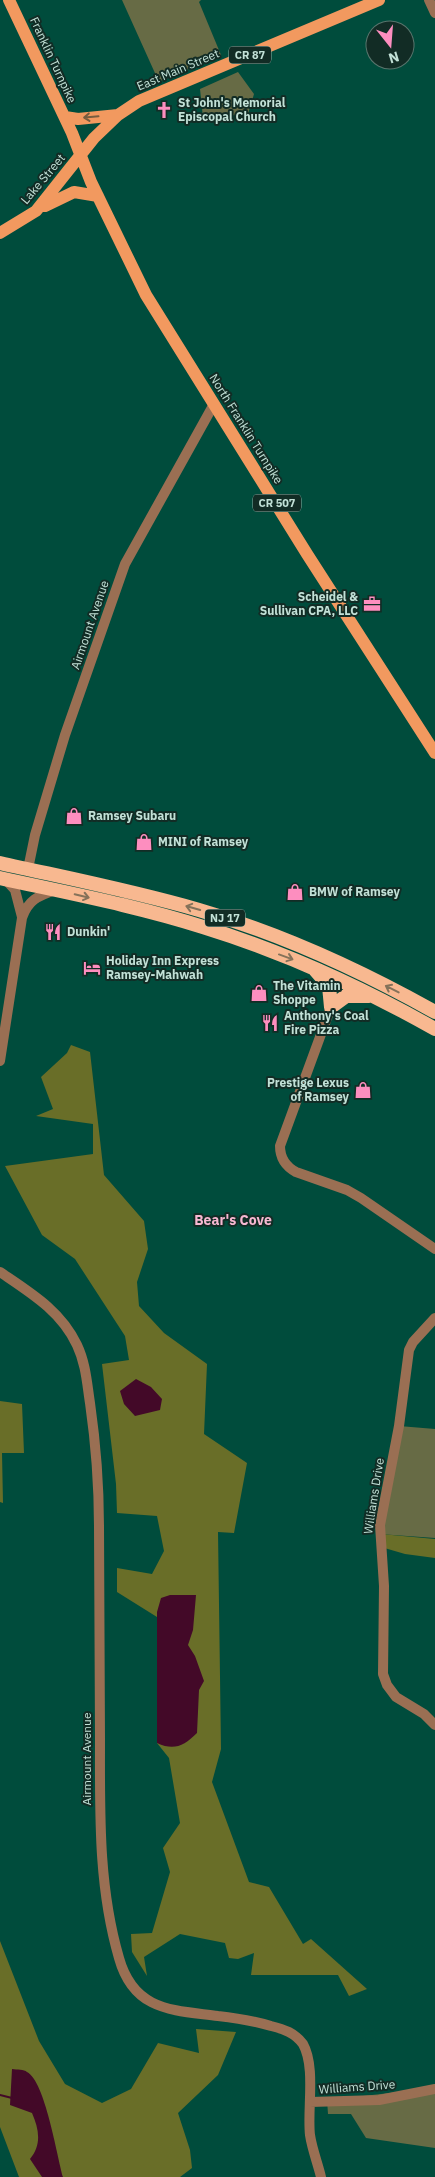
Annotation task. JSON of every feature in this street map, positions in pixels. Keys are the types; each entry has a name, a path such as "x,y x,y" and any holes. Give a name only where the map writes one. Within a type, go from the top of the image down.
{"highway":[{"name":"NJ 17","path":"0,863 166,901 235,921 340,962 435,1012"},
{"name":"NJ 17","path":"2,878 201,926 310,966 378,998 435,1029"},
{"path":"310,966 323,977 329,986 331,1007"},
{"path":"331,1007 340,998 352,995 378,998"}],"main road":[{"name":"Franklin Turnpike","path":"9,0 72,133"},
{"name":"East Main Street","path":"103,128 138,101 379,0"},
{"path":"65,117 78,119 118,115"},
{"name":"Lake Street","path":"0,233 36,211 103,128"},
{"name":"North Franklin Turnpike","path":"72,133 98,196 146,295 307,554 435,754"},
{"path":"36,211 74,192 98,196"}],"street":[{"path":"429,0 435,13"},
{"name":"Airmount Avenue","path":"28,869 65,735 124,564 214,404"},
{"path":"2,878 15,890 22,918"},
{"path":"0,1061 22,918 32,899 55,890"},
{"path":"331,1007 280,1146 282,1160 289,1168 296,1172 347,1190 361,1198 435,1249"},
{"name":"Airmount Avenue","path":"0,1272 45,1303 63,1322 78,1346 86,1372 95,1442 99,1503 100,1844 106,1905 119,1959 134,1987 162,2008 184,2013 238,2018 291,2032 306,2050 310,2102 310,2138 315,2149 322,2177"},
{"name":"Williams Drive","path":"435,1318 412,1342 409,1350 379,1538 384,1586 384,1678 396,1697 424,1714 435,1725"},
{"name":"Williams Drive","path":"310,2102 379,2100 435,2089"}],"green space":[{"path":"122,0 201,0 199,2 221,55 159,82"},
{"path":"238,72 254,94 248,114 203,118 200,89"},
{"path":"71,1045 90,1052 104,1175 144,1221 148,1249 137,1282 139,1306 164,1333 207,1364 204,1434 247,1463 234,1533 218,1532 221,1749 212,1782 249,1882 269,1887 303,1944 311,1939 367,1989 349,1996 338,1975 251,1975 254,1953 238,1959 229,1958 225,1943 180,1934 144,1957 147,1976 132,1952 131,1934 152,1933 170,1872 163,1848 180,1823 169,1758 157,1743 157,1617 117,1592 117,1568 152,1574 164,1551 157,1516 117,1513 116,1484 102,1364 129,1360 125,1336 75,1259 42,1235 5,1166 93,1154 93,1124 36,1116 53,1109 41,1077 67,1053"},
{"path":"0,1401 22,1404 24,1453 2,1453 3,1503 0,1502"},
{"path":"399,1426 435,1429 435,1538 379,1534"},
{"path":"381,1534 435,1539 435,1558 405,1554 381,1547"},
{"path":"0,1941 39,2041 65,2084 102,2103 131,2089 158,2043 199,2053 196,2029 236,2032 218,2075 178,2113 190,2150 192,2168 180,2177 19,2177 0,2127"},
{"path":"435,2088 435,2148 366,2138 351,2114 328,2114 327,2100"}],"shaded area":[{"path":"136,1379 151,1387 162,1399 160,1410 135,1416 124,1404 120,1391"},
{"path":"170,1595 196,1595 193,1630 188,1645 195,1656 204,1681 199,1690 197,1733 188,1741 174,1747 157,1743 157,1612 161,1598"},
{"path":"12,2069 27,2072 39,2089 45,2104 63,2177 42,2177 30,2159 38,2143 38,2131 32,2113 10,2105"}],"waterway":[{"path":"0,2095 12,2098"}],"place":[{"name":"St John's Memorial Episcopal Church","path":"164,110"},
{"name":"Scheidel & Sullivan CPA, LLC","path":"372,604"},
{"name":"Ramsey Subaru","path":"74,816"},
{"name":"MINI of Ramsey","path":"144,842"},
{"name":"BMW of Ramsey","path":"295,892"},
{"name":"Dunkin'","path":"53,932"},
{"name":"Holiday Inn Express Ramsey-Mahwah","path":"92,968"},
{"name":"The Vitamin Shoppe","path":"259,993"},
{"name":"Anthony's Coal Fire Pizza","path":"270,1023"},
{"name":"Prestige Lexus of Ramsey","path":"363,1090"}],"district":[{"name":"Bear's Cove","path":"233,1220"}]}
